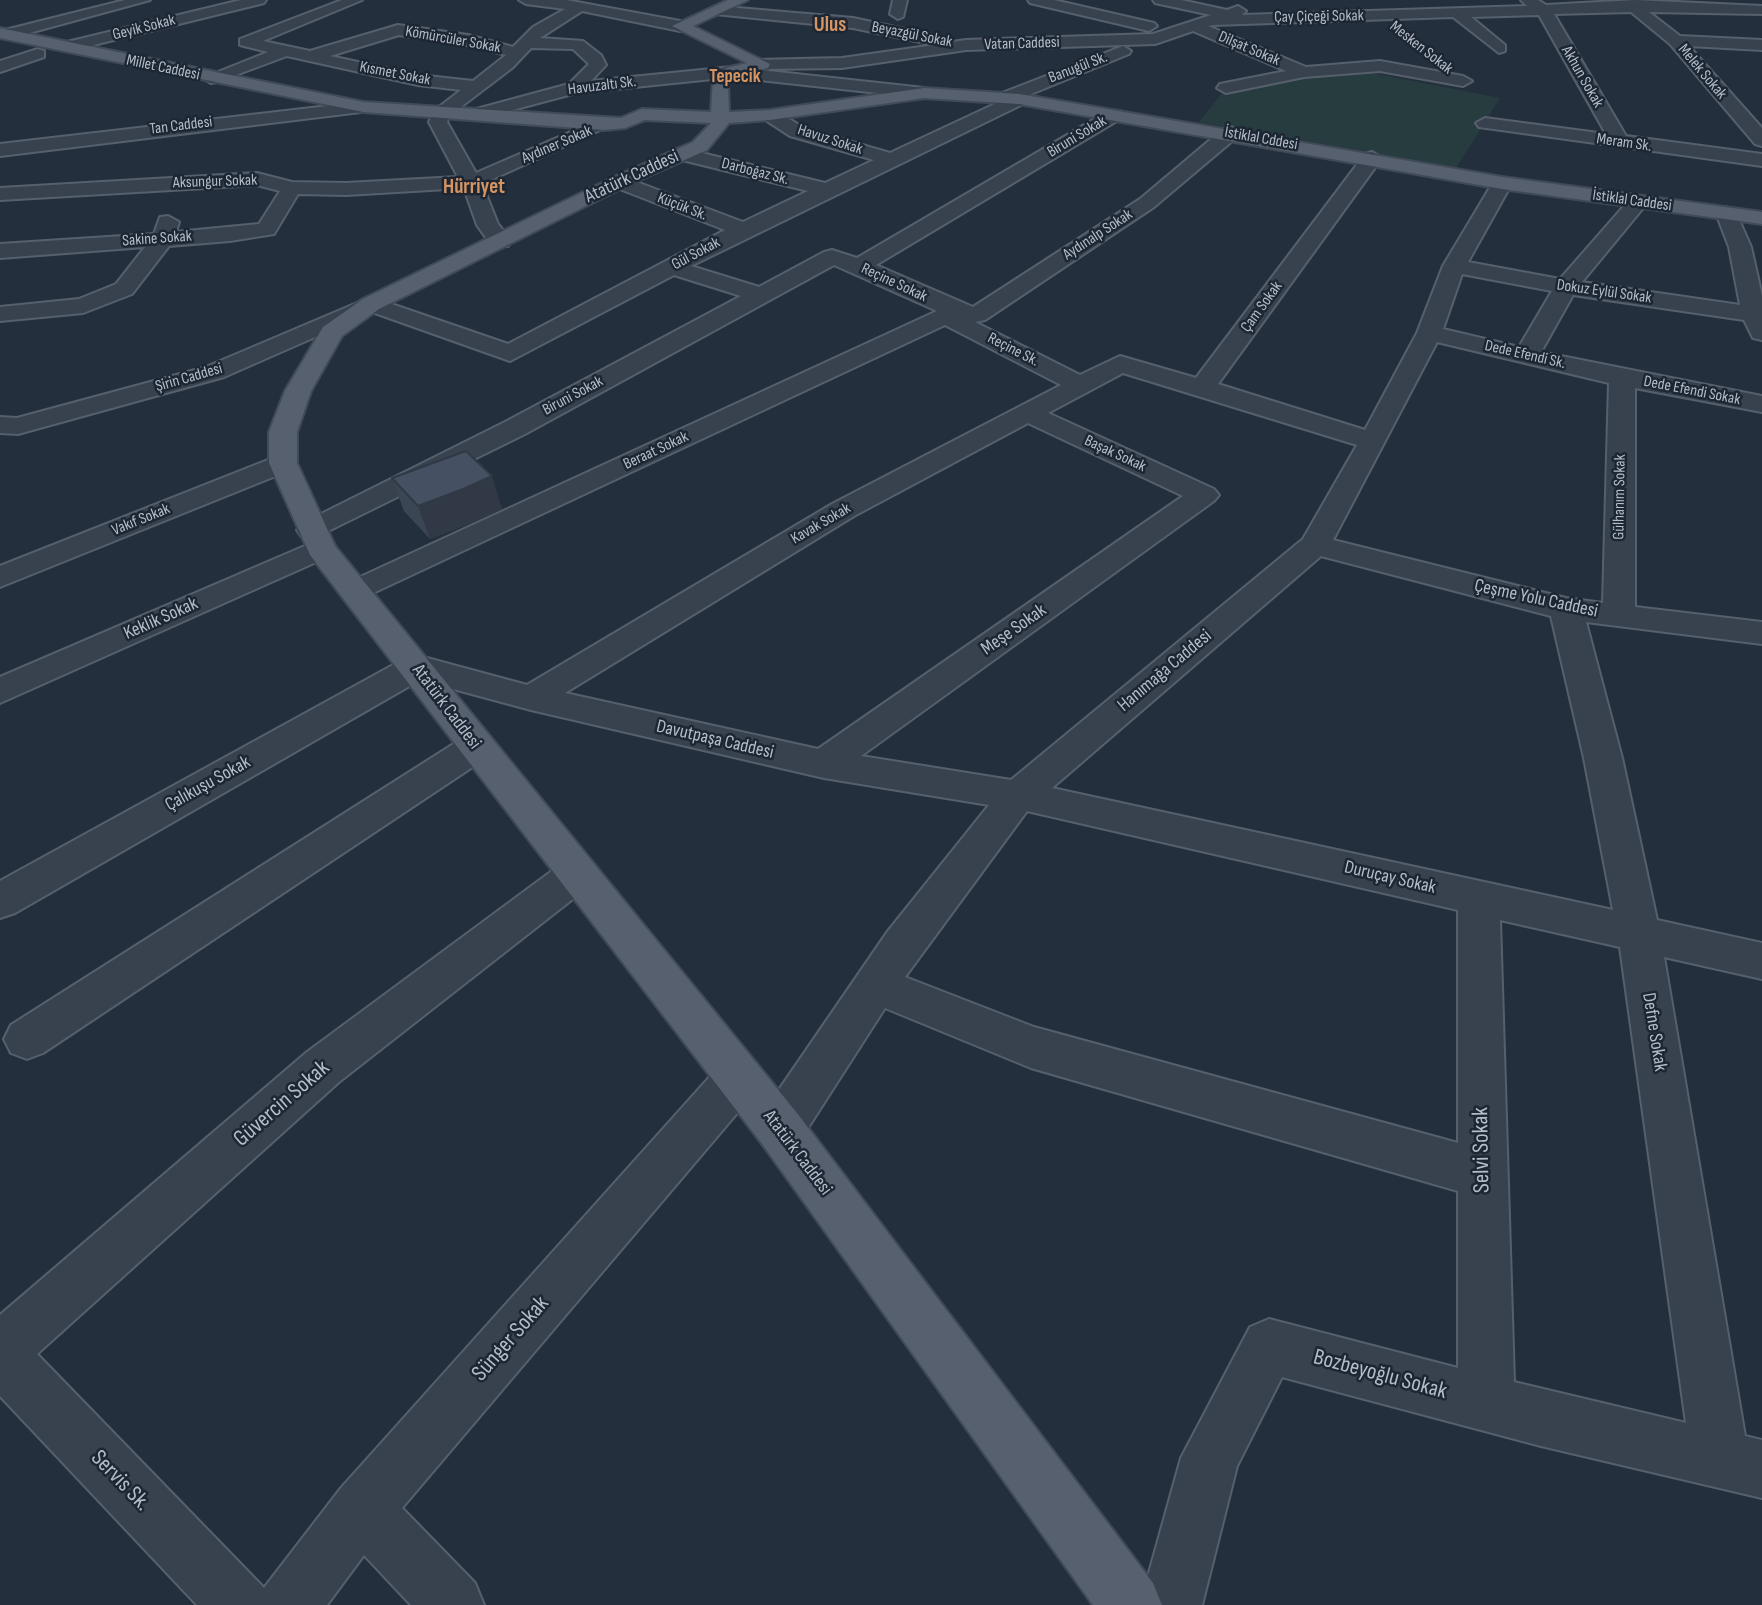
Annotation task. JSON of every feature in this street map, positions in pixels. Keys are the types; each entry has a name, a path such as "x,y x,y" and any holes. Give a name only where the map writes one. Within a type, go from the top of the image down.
{"main road":[{"path":"680,26 741,0"},
{"path":"680,26 755,60"},
{"name":"Millet Caddesi","path":"2,39 69,47 210,78"},
{"name":"Millet Caddesi","path":"2,39 38,54 210,78"},
{"path":"721,118 719,82 755,60"},
{"name":"İstiklal Cddesi","path":"210,78 363,107 604,124 625,123 642,114 721,118 770,115 924,93 1011,99 1230,133 1502,183"},
{"name":"Atatürk Caddesi","path":"721,118 712,136 681,154 620,181 371,304 332,332 314,361 283,432 283,463 316,539 476,747 780,1129 1131,1605"},
{"name":"İstiklal Caddesi","path":"1502,183 1762,218"}],"street":[{"path":"2,39 143,0"},
{"name":"Geyik Sokak","path":"69,47 259,0"},
{"name":"Kısmet Sokak","path":"355,0 246,42 418,80 476,87"},
{"path":"526,0 584,7 680,26"},
{"path":"500,241 488,225 471,182 438,122 441,114 503,66 553,19 610,0"},
{"path":"1035,0 1174,31"},
{"path":"1104,0 1204,23"},
{"path":"1160,0 1230,7"},
{"path":"1482,0 1500,12"},
{"path":"1528,0 1544,11"},
{"path":"699,3 719,9 903,10"},
{"path":"564,73 582,82 598,65 594,58 577,44 659,4"},
{"name":"Vatan Caddesi","path":"755,60 815,55 842,63 965,45 1155,39 1204,23 1230,7 1262,4"},
{"name":"Çay Çiçeği Sokak","path":"1204,23 1296,17 1544,11 1632,4 1730,4 1762,10"},
{"name":"Melek Sokak","path":"1632,4 1676,41 1762,140"},
{"path":"799,33 819,10"},
{"name":"Beyazgül Sokak","path":"819,10 865,25 965,45"},
{"name":"Akhun Sokak","path":"1544,11 1622,143"},
{"path":"1457,13 1499,48"},
{"name":"Mesken Sokak","path":"1380,15 1401,32"},
{"path":"1296,17 1320,31"},
{"path":"925,38 946,20"},
{"name":"Dilşat Sokak","path":"1204,23 1304,72"},
{"path":"834,39 865,25"},
{"name":"Kömürcüler Sokak","path":"255,86 315,57 398,30 522,48 577,44"},
{"name":"Banugül Sk.","path":"1011,99 1155,39"},
{"path":"1676,41 1762,45"},
{"path":"210,78 285,51"},
{"path":"1356,52 1380,66"},
{"path":"0,67 38,54"},
{"name":"Mesken Sokak","path":"1380,66 1463,81 1432,56"},
{"path":"755,60 924,93"},
{"name":"Havuzaltı Sk.","path":"475,115 582,82 675,78 755,60"},
{"path":"503,66 527,69"},
{"name":"Dilşat Sokak","path":"1226,88 1304,72 1380,66"},
{"path":"642,114 675,78"},
{"name":"Gül Sokak","path":"371,304 510,353 672,267 1011,99"},
{"name":"Tan Caddesi","path":"0,150 363,107"},
{"name":"Havuz Sokak","path":"770,115 797,132 891,159"},
{"name":"Biruni Sokak","path":"859,266 1114,115"},
{"name":"Meram Sk.","path":"1485,123 1762,160"},
{"name":"Aydıner Sokak","path":"471,182 604,124"},
{"name":"Aydınalp Sokak","path":"951,313 977,315 1147,202 1230,133"},
{"path":"75,190 76,139"},
{"name":"Darboğaz Sk.","path":"681,154 828,190"},
{"name":"Çam Sokak","path":"1202,388 1372,158"},
{"name":"Aksungur Sokak","path":"0,194 257,178 292,188 387,188 471,182"},
{"name":"Küçük Sk.","path":"620,181 676,206 746,230"},
{"path":"0,314 83,306 124,289 164,238 172,206 186,182"},
{"name":"Hanımağa Caddesi","path":"780,1129 903,944 1018,795 1315,545 1429,332 1454,266 1502,183"},
{"name":"Sakine Sokak","path":"0,251 230,235 266,229 292,188"},
{"path":"1527,355 1566,287 1638,202"},
{"path":"1726,213 1751,249 1759,320"},
{"name":"Biruni Sokak","path":"316,539 832,257"},
{"name":"Reçine Sokak","path":"832,257 859,266 951,313"},
{"name":"Dokuz Eylül Sokak","path":"1454,266 1759,320"},
{"path":"672,267 761,295"},
{"name":"Şirin Caddesi","path":"0,425 18,426 215,372 371,304"},
{"name":"Reçine Sk.","path":"951,313 1081,385"},
{"name":"Beraat Sokak","path":"356,591 951,313"},
{"name":"Dede Efendi Sk.","path":"1429,332 1622,378"},
{"name":"Kavak Sokak","path":"531,698 843,510 1120,364 1202,388"},
{"name":"Dede Efendi Sokak","path":"1622,378 1762,404"},
{"name":"Gülhanım Sokak","path":"1619,616 1622,378"},
{"path":"1202,388 1371,441"},
{"name":"Başak Sokak","path":"1027,413 1204,495"},
{"name":"Vakıf Sokak","path":"0,577 283,463"},
{"name":"Meşe Sokak","path":"824,764 1204,495"},
{"name":"Keklik Sokak","path":"0,691 316,539"},
{"name":"Çeşme Yolu Caddesi","path":"1315,545 1566,609 1762,634"},
{"name":"Defne Sokak","path":"1566,609 1603,758 1639,933 1741,1464"},
{"name":"Davutpaşa Caddesi","path":"416,667 531,698 824,764 1018,795"},
{"name":"Çalıkuşu Sokak","path":"0,901 416,667"},
{"path":"27,1039 476,747"},
{"name":"Duruçay Sokak","path":"1018,795 1762,961"},
{"name":"Güvercin Sokak","path":"0,1354 323,1067 578,873"},
{"name":"Selvi Sokak","path":"1479,898 1486,1403"},
{"path":"876,985 1031,1047 1483,1174"},
{"name":"Sünger Sokak","path":"288,1605 362,1509 739,1077"},
{"name":"Bozbeyoğlu Sokak","path":"1171,1605 1210,1458 1269,1346 1486,1403 1741,1464"},
{"name":"Servis Sk.","path":"0,1354 240,1605"},
{"path":"362,1509 453,1605"}],"green space":[{"path":"1332,72 1377,74 1500,98 1456,168 1199,122 1226,88"}],"building":[{"path":"466,451 492,476 418,506 392,478"}],"district":[{"name":"Ulus","path":"830,26"},
{"name":"Tepecik","path":"735,77"},
{"name":"Hürriyet","path":"474,188"}]}
